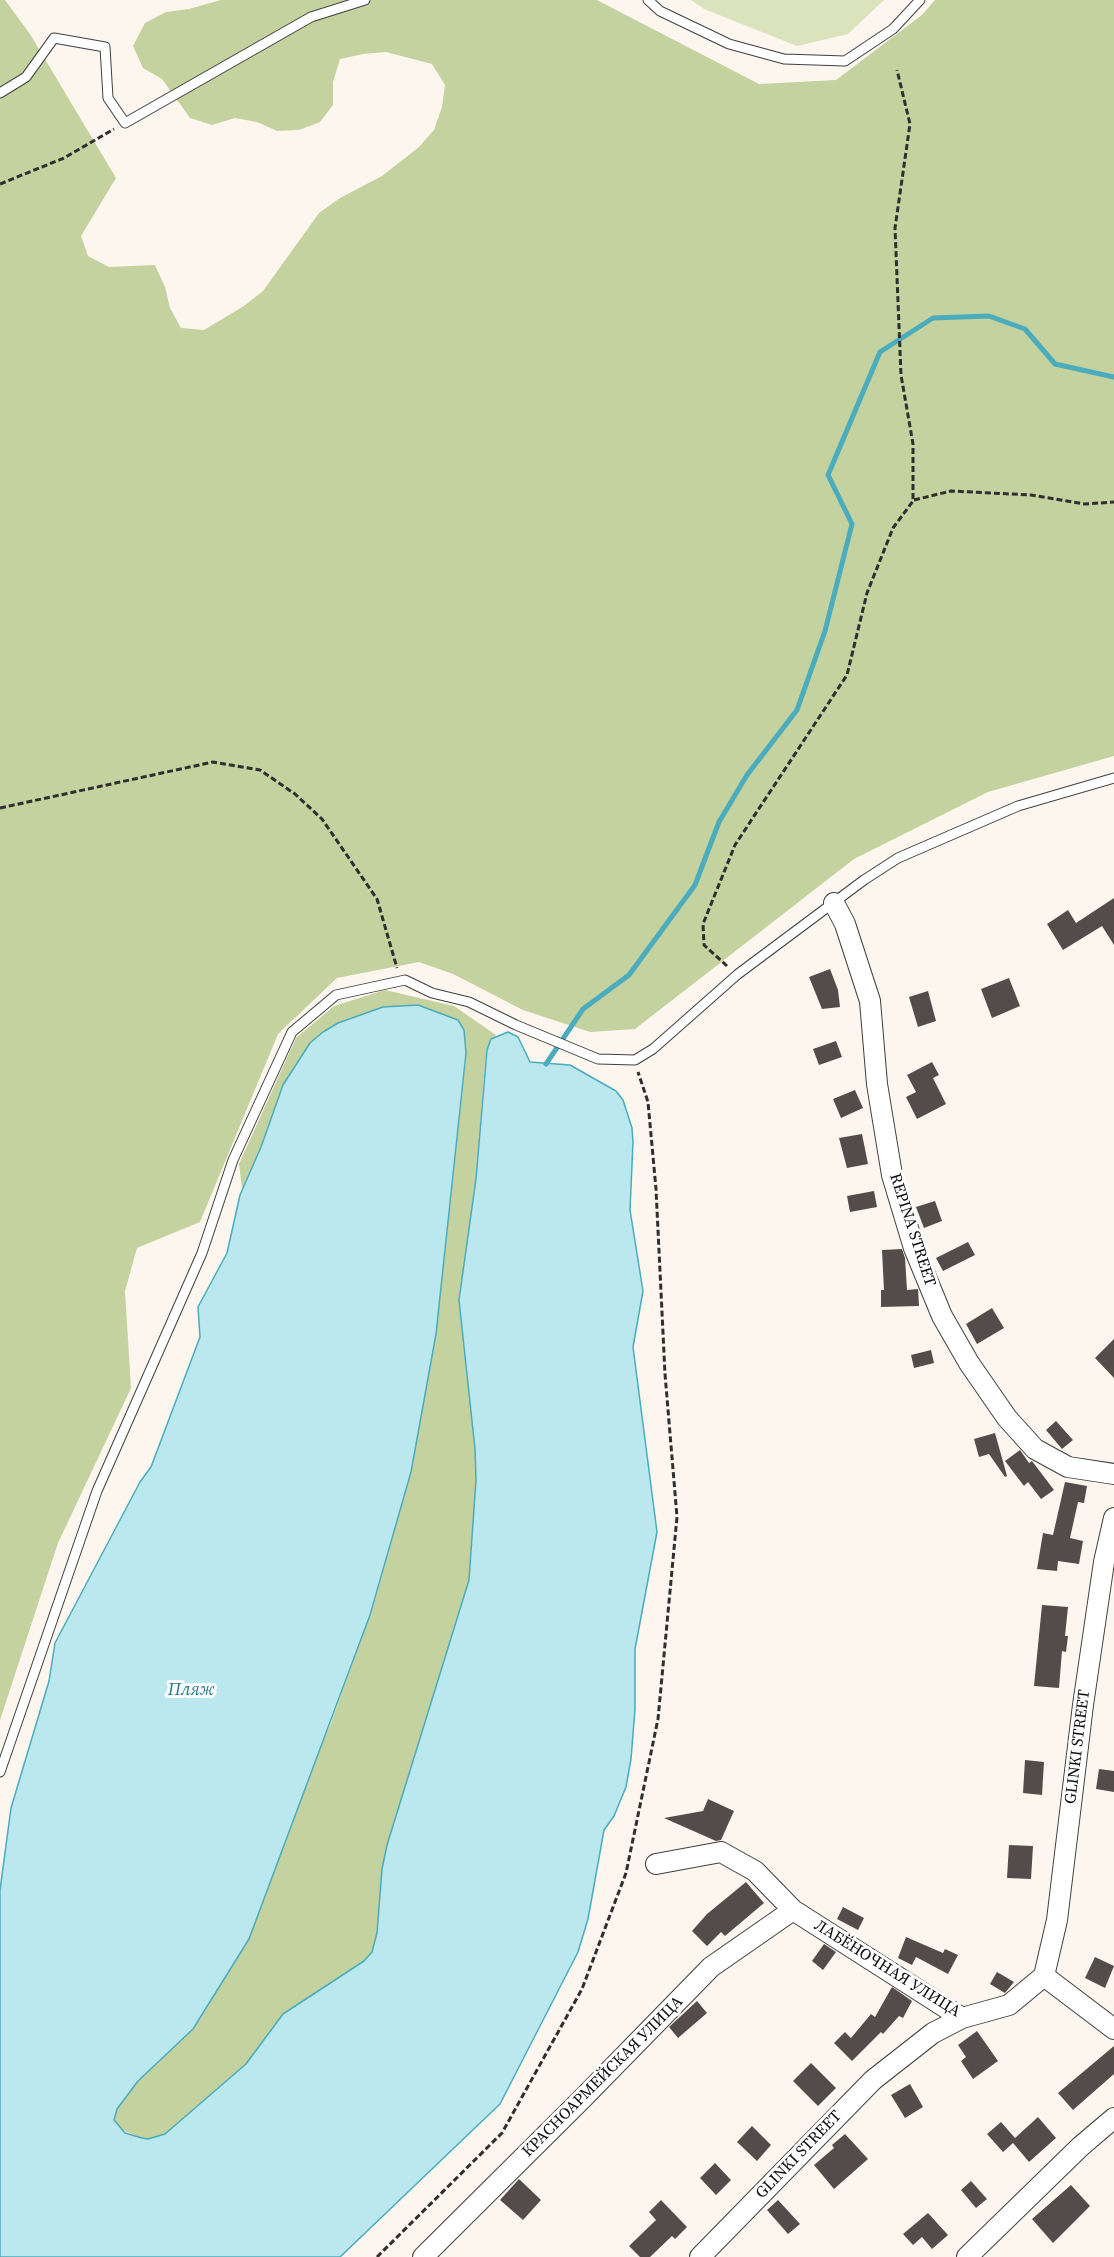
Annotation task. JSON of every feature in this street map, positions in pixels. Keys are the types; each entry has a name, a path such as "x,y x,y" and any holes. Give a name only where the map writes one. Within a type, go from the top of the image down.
{"street":[{"name":"REPINA STREET","path":"834,903 845,924 870,1001 877,1084 892,1175 914,1248 942,1316 969,1363 1007,1418 1035,1449 1068,1467 1114,1474"},
{"name":"GLINKI STREET","path":"1044,1976 1057,1920 1083,1705 1104,1562 1114,1518"},
{"name":"ЛАБЁНОЧНАЯ УЛИЦА","path":"656,1864 721,1852 755,1871 793,1910 962,2018 1009,2005 1044,1976"},
{"name":"КРАСНОАРМЕЙСКАЯ УЛИЦА","path":"423,2257 711,1967 793,1910"},
{"path":"1044,1976 1114,2029"},
{"name":"GLINKI STREET","path":"700,2257 873,2080 933,2033 962,2018"},
{"path":"967,2257 1081,2146 1114,2118"}],"lane":[{"path":"0,93 26,77 54,38 105,47 108,98 125,123 311,17 365,0"},
{"path":"648,0 660,11 729,44 784,59 845,61 893,29 920,0"},
{"path":"0,1772 97,1491 202,1253 233,1160 292,1032 336,995 405,980 432,993 469,1002 516,1025 598,1059 635,1060 653,1049 738,974 864,880 898,858 1018,806 1114,778"}],"path":[{"path":"738,974 704,945 703,924 735,845 847,675 867,593 893,528 913,501 914,444 901,375 895,228 910,124 897,70"},
{"path":"0,184 64,158 125,123"},
{"path":"913,501 951,491 1031,495 1086,504 1114,502"},
{"path":"0,808 213,762 260,770 295,794 322,819 377,899 396,967 405,980"},
{"path":"377,2257 502,2133 582,1989 628,1862 658,1719 677,1517 665,1374 656,1189 648,1102 635,1060"}],"green space":[{"path":"0,0 5,0 30,34 116,178 81,236 88,256 109,267 155,265 165,287 170,308 181,328 204,330 244,306 263,291 319,213 340,198 382,176 419,147 434,130 442,107 445,85 432,64 386,52 363,54 340,59 333,82 333,105 320,122 299,130 277,131 257,122 235,118 212,125 190,118 162,79 143,68 133,46 145,23 166,12 189,9 221,0 597,0 759,84 836,80 922,15 935,0 1114,0 1114,756 988,792 854,859 635,1029 590,1032 523,1010 453,974 419,962 337,978 278,1034 200,1222 137,1248 125,1291 131,1388 58,1543 0,1720"},
{"path":"691,0 884,0 848,34 797,46 704,9"},
{"path":"385,990 454,1006 496,1035 489,1044 485,1062 476,1179 476,1480 469,1580 387,1845 382,1869 377,1933 372,1952 364,1961 283,2014 246,2064 165,2134 148,2139 142,2138 120,2129 114,2119 117,2109 138,2081 193,2029 209,2005 331,1723 374,1604 411,1472 436,1334 466,1058 464,1030 418,1005 383,1007 338,1023 310,1043 283,1085 261,1147 242,1189 239,1164 296,1038 334,1006"}],"water":[{"name":"Пляж","path":"418,1005 458,1020 464,1030 466,1053 436,1334 411,1472 370,1615 249,1939 193,2029 138,2081 117,2109 114,2120 125,2133 142,2138 148,2139 165,2134 246,2064 283,2014 364,1961 372,1952 377,1933 382,1869 387,1845 469,1580 476,1480 475,1449 459,1300 476,1179 487,1050 491,1039 508,1032 518,1037 530,1062 570,1065 616,1091 623,1100 632,1128 630,1210 643,1291 633,1347 657,1532 635,1649 635,1709 626,1787 614,1816 604,1830 588,1919 578,1952 500,2104 340,2257 0,2257 0,1890 11,1808 49,1681 55,1643 140,1482 151,1467 200,1337 198,1307 227,1253 240,1195 261,1147 283,1085 310,1043 338,1023 383,1007"}],"building":[{"path":"1114,898 1114,945 1102,926 1063,950 1047,924 1068,910 1076,923"},
{"path":"830,969 838,990 840,1007 822,1009 809,977"},
{"path":"1009,978 1020,1006 992,1018 981,989"},
{"path":"928,991 936,1021 918,1027 909,997"},
{"path":"836,1041 842,1057 819,1065 813,1049"},
{"path":"932,1062 939,1075 933,1078 946,1104 917,1119 906,1097 916,1092 907,1075"},
{"path":"855,1090 863,1108 841,1118 833,1099"},
{"path":"862,1134 868,1164 847,1168 839,1138"},
{"path":"874,1191 877,1207 850,1212 847,1196"},
{"path":"935,1201 942,1221 924,1228 916,1207"},
{"path":"968,1242 975,1255 943,1271 936,1258"},
{"path":"902,1249 905,1258 907,1290 918,1289 919,1306 881,1307 881,1290 884,1290 882,1250"},
{"path":"992,1308 1004,1328 977,1344 966,1324"},
{"path":"1114,1339 1114,1378 1095,1358"},
{"path":"931,1350 934,1363 914,1368 911,1355"},
{"path":"1056,1421 1073,1440 1062,1449 1046,1430"},
{"path":"995,1433 1007,1476 1005,1477 989,1454 979,1457 974,1439"},
{"path":"1020,1450 1029,1463 1032,1461 1054,1490 1041,1499 1028,1482 1024,1486 1005,1461"},
{"path":"1065,1482 1087,1486 1084,1503 1078,1502 1070,1538 1083,1541 1079,1564 1058,1561 1057,1571 1037,1569 1043,1533 1053,1535"},
{"path":"1042,1605 1068,1607 1065,1636 1068,1636 1066,1652 1062,1651 1059,1688 1034,1686"},
{"path":"1025,1760 1044,1762 1042,1795 1023,1793"},
{"path":"1099,1769 1114,1771 1114,1792 1096,1789"},
{"path":"708,1799 734,1811 721,1840 716,1841 664,1818 703,1811"},
{"path":"1009,1845 1033,1846 1031,1879 1007,1878"},
{"path":"746,1882 764,1903 725,1936 721,1932 707,1946 692,1931 707,1914"},
{"path":"843,1907 864,1918 858,1930 837,1919"},
{"path":"906,1937 943,1953 945,1949 958,1955 948,1974 916,1957 912,1965 898,1958"},
{"path":"824,1944 836,1952 823,1970 812,1961"},
{"path":"1095,1957 1114,1966 1105,1988 1085,1978"},
{"path":"997,1972 1014,1982 1005,1993 990,1984"},
{"path":"892,1987 912,2001 903,2018 899,2016 883,2034 881,2032 852,2061 834,2043 845,2032 851,2038 871,2014 875,2017"},
{"path":"697,2001 707,2013 678,2038 669,2027"},
{"path":"977,2031 998,2061 973,2079 961,2061 966,2057 958,2045"},
{"path":"1114,2046 1114,2074 1073,2110 1058,2093"},
{"path":"811,2063 836,2088 818,2106 793,2081"},
{"path":"910,2084 923,2107 905,2118 891,2095"},
{"path":"1038,2117 1056,2138 1029,2162 1013,2143 1003,2152 987,2134 1001,2122 1015,2138"},
{"path":"752,2126 771,2145 757,2161 737,2142"},
{"path":"845,2134 868,2159 834,2189 814,2165 834,2148 832,2145"},
{"path":"715,2163 731,2180 716,2195 700,2178"},
{"path":"519,2179 541,2200 523,2220 500,2200"},
{"path":"971,2181 987,2199 976,2208 961,2190"},
{"path":"1071,2185 1090,2206 1053,2243 1032,2219"},
{"path":"661,2200 687,2227 675,2239 672,2236 650,2257 640,2257 629,2246 656,2220 649,2212"},
{"path":"778,2200 800,2224 788,2234 767,2210"},
{"path":"928,2213 948,2235 932,2249 922,2237 913,2245 903,2234"}],"waterway":[{"path":"546,1064 583,1009 629,975 695,885 719,822 747,775 797,710 825,631 852,524 828,475 880,352 933,318 989,316 1025,329 1055,364 1114,377"}]}
